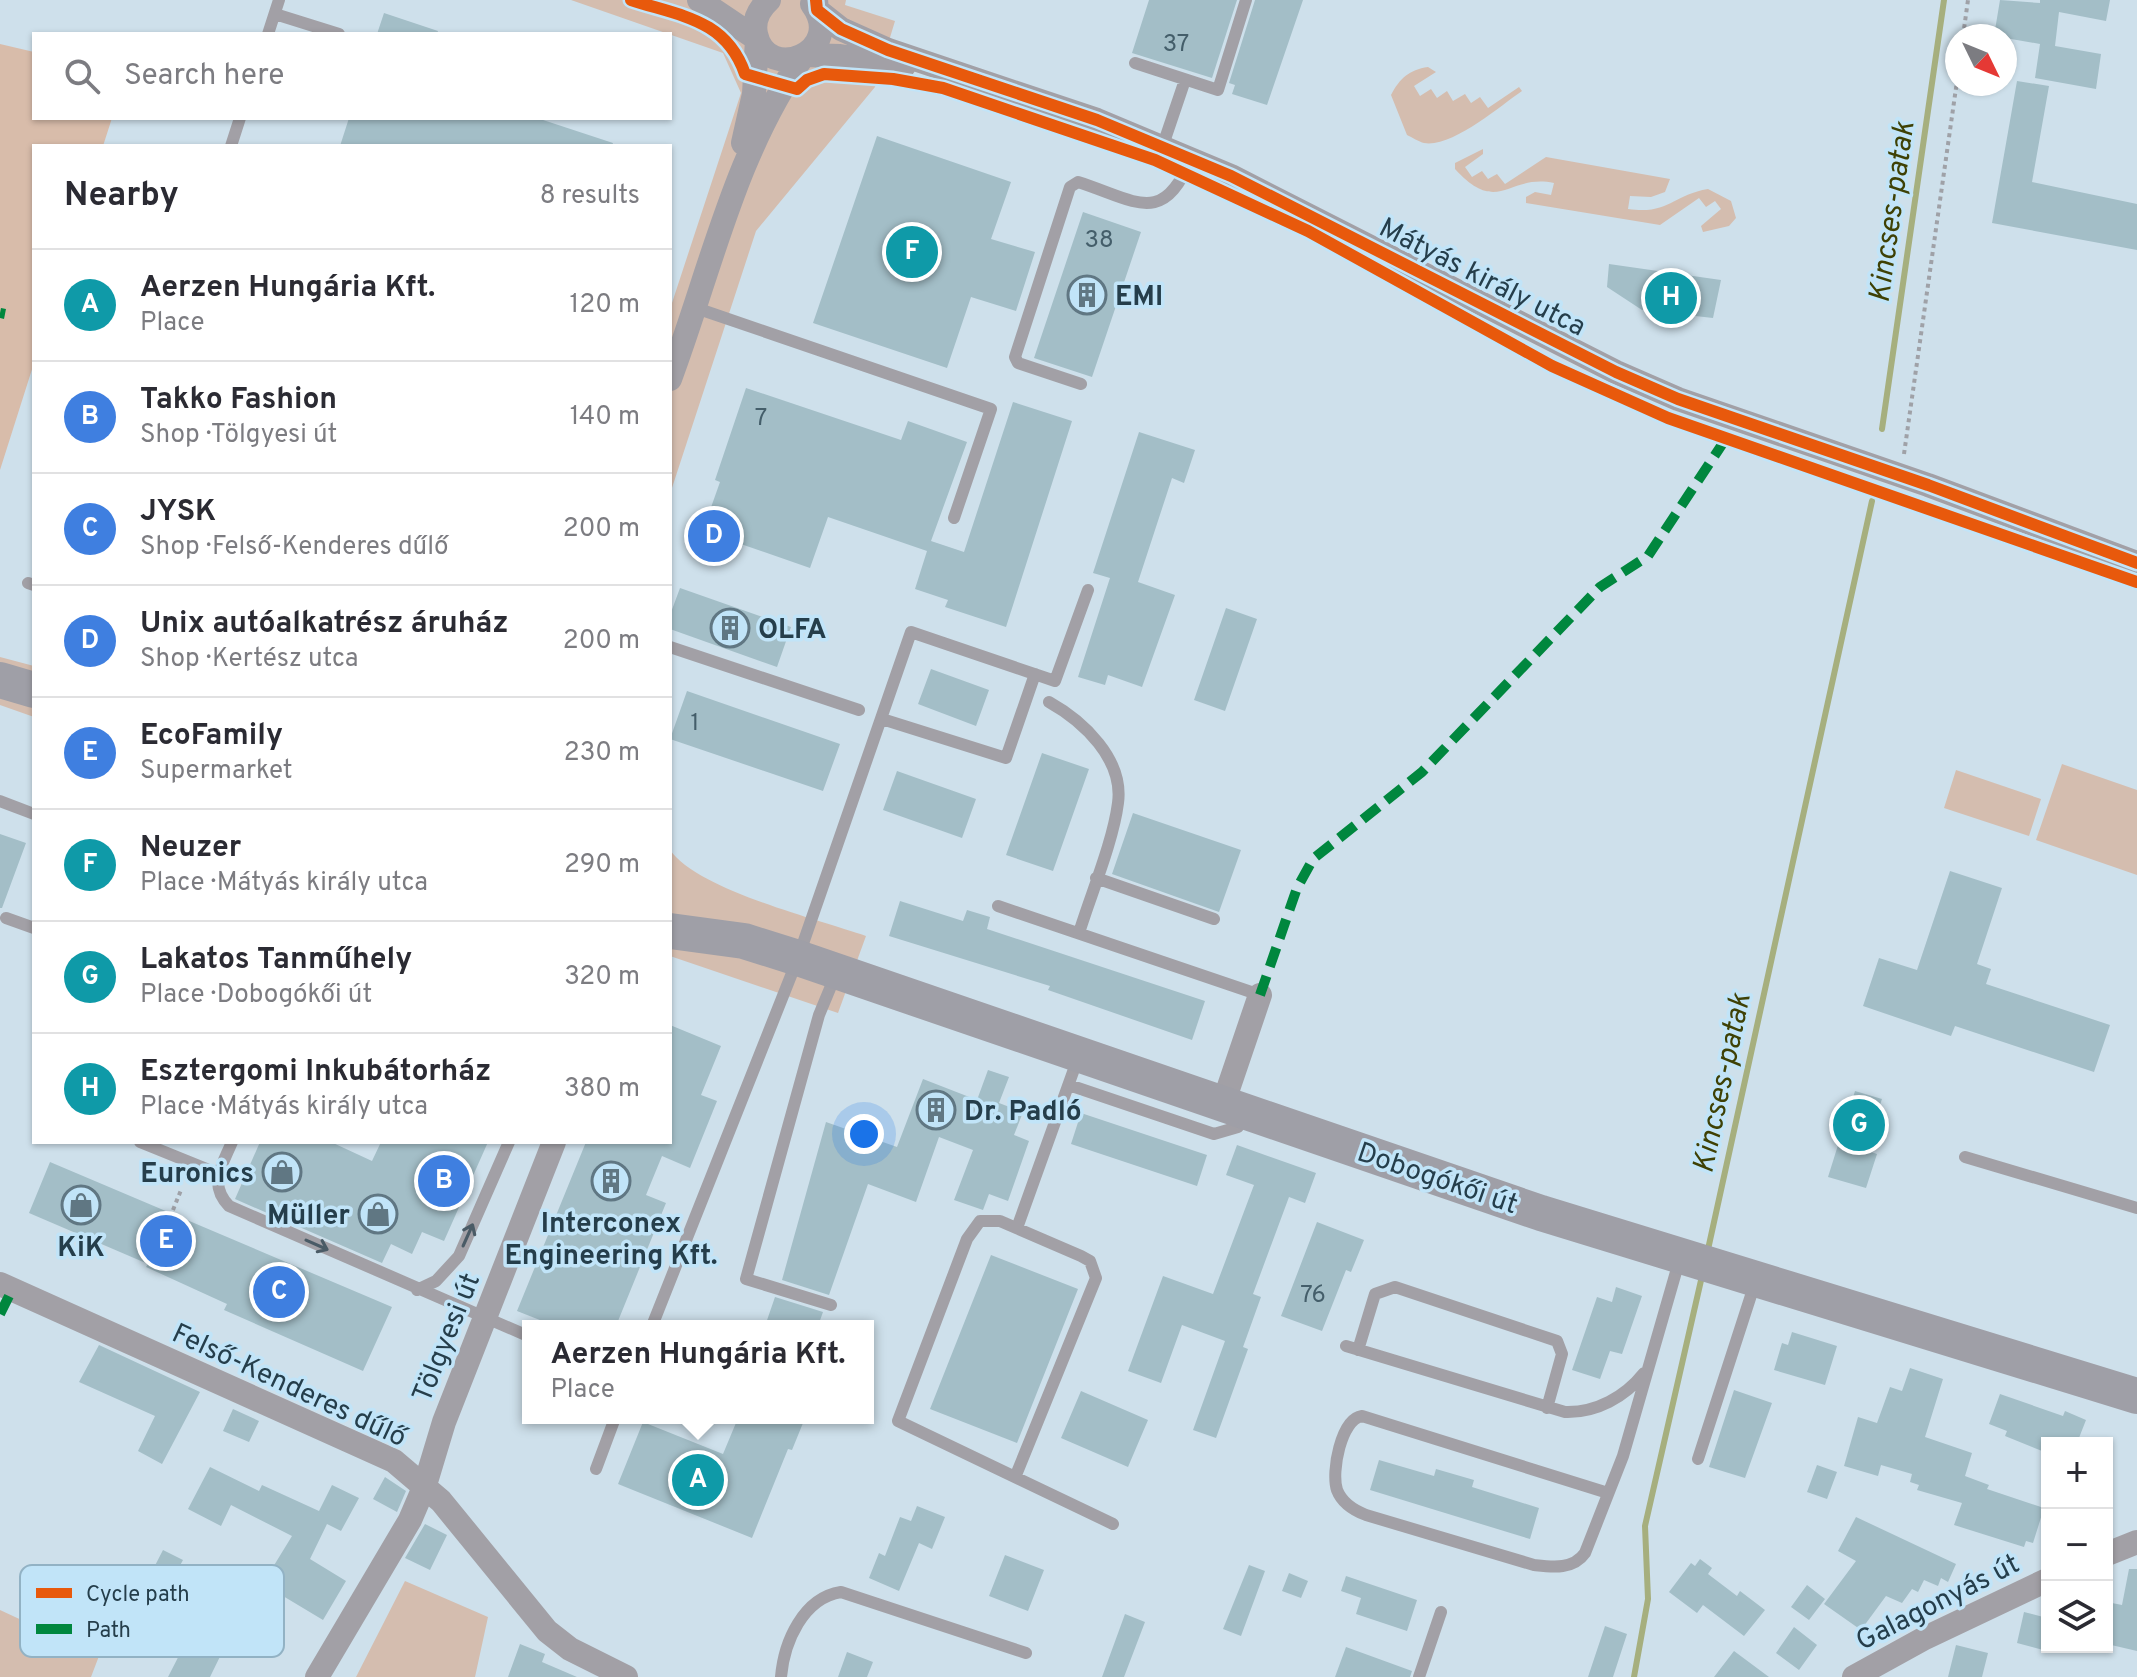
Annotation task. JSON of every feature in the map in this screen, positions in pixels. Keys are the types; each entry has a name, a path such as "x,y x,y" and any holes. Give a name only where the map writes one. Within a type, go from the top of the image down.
{"main road":[{"path":"0,680 32,689"},
{"name":"Dobogókői út","path":"672,906 744,941 837,971 1074,1070 1235,1109 1541,1213 2137,1396"},
{"name":"Dobogókői út","path":"672,931 744,941"}],"street":[{"path":"699,0 757,39"},
{"path":"672,374 736,180 754,94 756,17 769,0"},
{"path":"736,180 774,99 819,38 813,3"},
{"name":"Mátyás király utca","path":"813,3 841,29 946,71 1163,145 1279,198 1616,372 1678,399 1901,476 2137,563"},
{"name":"Mátyás király utca","path":"757,39 772,56 794,59 804,55 840,56 946,71"},
{"path":"1235,1109 1260,995"},
{"name":"Tölgyesi út","path":"317,1677 410,1520 553,1144"},
{"name":"Felső-Kenderes dűlő","path":"0,1284 394,1461 425,1485 547,1631 570,1649 626,1677"},
{"path":"394,1461 415,1457 437,1446"},
{"path":"2113,1552 2137,1542"},
{"name":"Galagonyás út","path":"1854,1677 1923,1639 2045,1581"}],"lane":[{"path":"269,32 279,0"},
{"path":"1135,63 1218,90 1246,0"},
{"path":"275,14 333,32"},
{"path":"1163,145 1185,80"},
{"path":"232,144 239,120"},
{"path":"1081,384 1018,363 1015,357 1070,187 1078,182 1150,205 1163,202 1176,191 1191,158"},
{"path":"696,308 991,409 954,518"},
{"path":"654,1320 798,958 911,632 1055,681 1088,590"},
{"path":"672,648 859,710"},
{"path":"882,719 1006,758 1035,674"},
{"path":"1049,702 1088,730 1104,748 1119,801 1079,933"},
{"path":"0,801 32,813"},
{"path":"1096,878 1214,919"},
{"path":"998,906 1260,995"},
{"path":"6,918 32,927"},
{"path":"831,1305 746,1279 819,1015 837,971"},
{"path":"1017,1228 1074,1070"},
{"path":"145,1144 219,1174"},
{"path":"231,1144 216,1187 229,1206 522,1333"},
{"path":"417,1290 436,1281 459,1256 508,1144"},
{"path":"1965,1157 2137,1208"},
{"path":"1016,1475 1096,1278 1090,1261 1000,1221 980,1221 967,1239 898,1421 1113,1524"},
{"path":"1608,1493 1362,1416 1352,1418 1346,1425 1336,1481 1346,1504 1366,1515 1534,1565 1553,1567 1580,1560 1608,1493 1623,1456 1648,1368 1698,1260"},
{"path":"1698,1459 1756,1277"},
{"path":"1547,1408 1562,1354 1557,1341 1395,1287 1375,1294 1352,1348 1547,1408 1576,1412 1599,1407 1630,1389 1648,1368"},
{"path":"596,1469 613,1424"},
{"path":"781,1677 789,1641 807,1610 829,1594 841,1592 1026,1653"},
{"path":"1419,1677 1441,1612"}],"path":[{"path":"1965,24 1968,0"},
{"path":"1901,476 1955,96"},
{"path":"173,1210 181,1190"}],"shaded area":[{"path":"571,0 846,0 845,5 895,21 875,87 756,231 672,488 672,303 741,93 723,53 672,35 672,32 663,32"},
{"path":"0,44 32,52 32,120 111,120 104,144 32,144 32,369 0,470"},
{"path":"1428,67 1436,72 1414,86 1420,96 1431,89 1437,98 1447,91 1453,101 1465,94 1471,103 1480,97 1488,108 1519,87 1522,91 1462,133 1435,143 1424,143 1407,135 1391,95 1406,76"},
{"path":"1483,149 1483,154 1465,167 1472,177 1482,171 1488,179 1497,174 1505,184 1546,157 1670,179 1665,192 1651,197 1630,196 1628,209 1662,207 1708,189 1731,201 1736,218 1729,226 1703,232 1701,226 1721,209 1715,201 1706,207 1699,198 1660,225 1526,203 1526,197 1535,192 1551,195 1554,183 1538,181 1494,192 1470,183 1455,169 1455,163"},
{"path":"0,657 32,665 32,716 0,705"},
{"path":"2062,764 2137,790 2137,875 2036,840"},
{"path":"1956,770 2041,799 2029,836 1944,808"},
{"path":"672,852 684,864 731,890 866,936 838,1013 672,957"},
{"path":"405,1581 488,1617 475,1677 356,1677"},
{"path":"0,1610 20,1619 20,1657 99,1657 91,1677 0,1677"}],"building":[{"path":"1149,0 1237,0 1212,78 1132,53"},
{"path":"1255,0 1303,0 1267,105 1232,94 1235,85 1229,83"},
{"path":"2000,0 2040,3 2040,0 2110,0 2106,21 2059,12 2055,46 2101,54 2096,89 2035,78 2040,44 2017,40 2017,24 1996,24"},
{"path":"384,13 438,31 438,32 378,32"},
{"path":"2017,81 2049,86 2032,182 2137,204 2137,250 1992,223 2014,96 2017,96"},
{"path":"348,120 543,120 613,143 613,144 341,144"},
{"path":"877,136 1011,182 991,239 1035,252 1016,311 971,297 947,368 813,323"},
{"name":"EMI","path":"1083,212 1141,232 1092,377 1034,358"},
{"path":"1609,264 1721,280 1713,318 1642,310 1607,287"},
{"path":"746,388 901,440 908,421 967,442 931,541 964,552 1013,402 1072,421 1006,627 945,607 948,600 915,589 927,551 828,517 810,568 735,542 730,555 698,544 720,482 715,480"},
{"path":"1139,432 1195,450 1184,483 1172,478 1138,582 1175,595 1142,687 1108,675 1105,685 1078,677 1110,578 1093,573"},
{"name":"OLFA","path":"680,588 791,627 777,667 672,630 672,610"},
{"path":"1226,608 1257,619 1225,711 1194,700"},
{"path":"931,669 989,690 976,726 918,704"},
{"path":"687,691 840,744 823,791 672,740"},
{"path":"1042,753 1089,769 1053,871 1006,855"},
{"path":"897,771 976,799 962,838 883,810"},
{"path":"1133,813 1241,850 1219,912 1112,874"},
{"path":"0,834 26,843 2,908 0,908"},
{"path":"1950,871 2002,888 1977,964 1991,969 1986,984 2110,1025 2094,1072 1955,1026 1951,1036 1863,1006 1879,958 1917,970"},
{"path":"900,901 963,921 967,910 990,917 987,929 1205,1001 1192,1040 1048,990 1050,986 889,936"},
{"name":"Interconex Engineering Kft.","path":"672,1026 721,1046 701,1095 717,1101 690,1168 662,1156 646,1195 666,1203 618,1320 540,1320 517,1311 585,1144 672,1144"},
{"path":"988,1070 1009,1077 999,1103 1023,1112 1014,1135 1029,1141 1008,1201 989,1194 983,1210 954,1200 973,1150 939,1137 916,1202 868,1184 829,1295 782,1280 826,1122 897,1147 923,1079 977,1100"},
{"path":"1855,1091 1882,1099 1865,1150 1877,1154 1866,1188 1828,1177"},
{"path":"1081,1113 1207,1155 1197,1186 1071,1144"},
{"path":"259,1144 335,1144 372,1161 380,1144 487,1144 444,1241 422,1232 412,1254 391,1244 382,1263 235,1199"},
{"path":"1237,1145 1316,1173 1305,1203 1289,1197 1253,1294 1261,1297 1243,1347 1248,1349 1216,1438 1193,1430 1225,1341 1182,1325 1161,1383 1128,1371 1163,1276 1213,1294 1254,1185 1226,1175"},
{"path":"50,1162 392,1307 363,1371 224,1310 227,1304 146,1267 148,1264 29,1213"},
{"path":"1317,1222 1364,1240 1351,1272 1346,1270 1322,1331 1281,1316"},
{"path":"991,1255 1078,1289 1017,1443 930,1409"},
{"path":"1616,1287 1642,1296 1622,1354 1610,1351 1600,1379 1572,1370 1597,1297 1612,1302"},
{"path":"775,1297 823,1312 820,1320 767,1320"},
{"path":"1792,1332 1837,1346 1825,1385 1774,1370 1782,1343 1788,1345"},
{"path":"99,1345 200,1392 162,1464 138,1451 155,1416 79,1382"},
{"path":"1910,1368 1943,1379 1925,1437 1972,1453 1965,1476 1989,1485 1987,1489 2041,1507 2033,1543 2026,1541 2024,1547 1954,1525 1962,1503 1917,1490 1919,1485 1910,1482 1912,1474 1881,1465 1878,1476 1844,1466 1858,1417 1877,1423 1890,1387 1902,1391"},
{"path":"1734,1390 1772,1403 1745,1478 1709,1467"},
{"path":"1081,1391 1148,1420 1128,1467 1061,1438"},
{"path":"2000,1394 2063,1416 2065,1411 2086,1420 2079,1437 2041,1437 2041,1451 2005,1436 2007,1431 1989,1424"},
{"path":"233,1409 259,1421 249,1442 223,1431"},
{"path":"642,1424 723,1454 736,1424 803,1424 792,1450 788,1449 752,1538 618,1484"},
{"path":"1379,1460 1434,1476 1436,1469 1474,1480 1472,1487 1539,1508 1530,1539 1370,1490"},
{"path":"1817,1465 1837,1472 1827,1499 1807,1492"},
{"path":"210,1467 259,1491 262,1485 319,1511 332,1485 359,1498 341,1531 327,1524 310,1559 346,1581 323,1620 284,1597 284,1565 274,1565 292,1536 231,1505 221,1526 188,1509"},
{"path":"385,1477 406,1491 397,1512 373,1499"},
{"path":"917,1506 945,1517 932,1549 919,1543 899,1591 869,1578 879,1553 885,1556 900,1517 911,1521"},
{"path":"1856,1517 1956,1564 1948,1582 1941,1578 1938,1586 1924,1580 1918,1592 1912,1589 1902,1603 1886,1596 1861,1630 1824,1604 1856,1561 1838,1551"},
{"path":"425,1524 447,1535 430,1570 405,1558"},
{"path":"163,1550 183,1560 180,1565 155,1565"},
{"path":"1005,1555 1044,1570 1028,1611 989,1596"},
{"path":"1700,1559 1712,1568 1708,1574 1737,1596 1740,1591 1765,1610 1744,1636 1703,1605 1697,1613 1669,1592 1691,1563 1695,1566"},
{"path":"1249,1565 1265,1571 1241,1636 1223,1629"},
{"path":"2129,1569 2137,1569 2137,1651 2113,1645 2113,1603 2122,1605"},
{"path":"1289,1573 1308,1581 1301,1598 1282,1591"},
{"path":"1346,1576 1417,1600 1407,1631 1356,1614 1361,1598 1341,1591"},
{"path":"1807,1585 1825,1599 1809,1620 1791,1607"},
{"path":"2024,1612 2041,1616 2041,1649 2017,1643"},
{"path":"1125,1614 1145,1622 1124,1677 1102,1677"},
{"path":"1605,1626 1627,1634 1613,1677 1588,1677"},
{"path":"1794,1627 1817,1645 1799,1670 1776,1653"},
{"path":"520,1644 545,1654 542,1662 577,1677 508,1677"},
{"path":"1956,1645 1988,1653 1982,1677 1948,1677"},
{"path":"1346,1647 1412,1671 1410,1677 1335,1677"},
{"path":"1734,1651 1769,1677 1714,1677"},
{"path":"847,1652 873,1662 867,1677 838,1677"},
{"path":"178,1657 220,1657 210,1677 168,1677"}],"waterway":[{"name":"Kincses-patak","path":"1882,429 1944,0"},
{"name":"Kincses-patak","path":"1707,1254 1872,501"},
{"name":"Kincses-patak","path":"1634,1677 1648,1599 1645,1526 1702,1276"}],"marked path":[{"path":"0,313 5,314"},
{"path":"1260,995 1297,888 1313,859 1422,772 1600,587 1648,556 1729,434"},
{"path":"0,1314 12,1290"}],"cycle path":[{"path":"631,0 684,16 714,31 737,56 745,74 797,89 807,80 824,74 893,79 943,88 1155,160 1308,231 1552,366 1668,418 2137,582"},
{"path":"816,0 817,10 841,29 888,50 1097,120 1231,176 1616,372 1678,399 1928,485 2137,563"}],"place":[{"name":"Neuzer","path":"912,252"},
{"name":"EMI","path":"1087,295"},
{"name":"Esztergomi Inkubátorház","path":"1671,298"},
{"name":"Unix autóalkatrész áruház","path":"714,536"},
{"name":"OLFA","path":"730,628"},
{"name":"Dr. Padló","path":"936,1110"},
{"name":"Lakatos Tanműhely","path":"1859,1125"},
{"name":"Euronics","path":"282,1172"},
{"name":"Takko Fashion","path":"444,1181"},
{"name":"Interconex Engineering Kft.","path":"611,1181"},
{"name":"KiK","path":"81,1205"},
{"name":"Müller","path":"378,1214"},
{"name":"EcoFamily","path":"166,1241"},
{"name":"JYSK","path":"279,1292"},
{"name":"Aerzen Hungária Kft.","path":"698,1480"}]}
